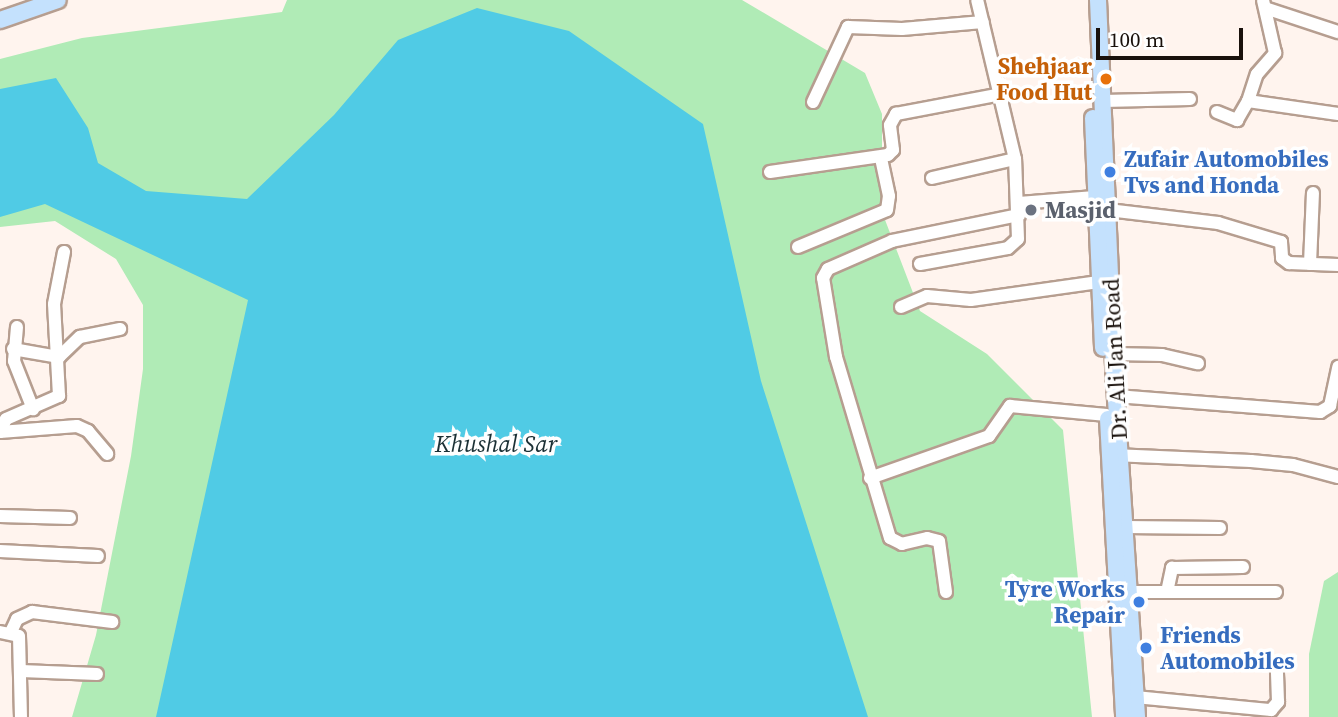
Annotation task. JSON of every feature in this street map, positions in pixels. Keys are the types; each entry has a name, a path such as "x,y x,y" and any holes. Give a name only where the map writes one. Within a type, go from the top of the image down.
{"main road":[{"path":"0,9 23,3 58,0"},
{"name":"Dr. Ali Jan Road","path":"1088,0 1099,282 1112,388 1128,676 1135,697 1137,717"},
{"name":"Dr. Ali Jan Road","path":"1098,0 1114,354 1107,415 1125,527 1129,592 1125,717"},
{"path":"0,20 23,3"}],"street":[{"path":"920,264 1014,246 1019,209 1015,159 1002,94 977,0"},
{"path":"1266,4 1338,32"},
{"path":"1217,112 1237,120 1248,101 1257,74 1275,52 1266,4"},
{"path":"813,102 848,27 902,29 983,22"},
{"path":"769,172 881,157 893,150 890,125 896,114 1002,94"},
{"path":"1103,101 1190,99"},
{"path":"1248,101 1338,114"},
{"path":"798,247 887,210 889,196 881,157"},
{"path":"932,178 1015,159"},
{"path":"1310,264 1313,193"},
{"path":"946,593 939,541 927,538 895,543 870,478 834,348 825,272 892,241 1019,209 1095,197"},
{"path":"1108,210 1255,232 1283,243 1285,262 1338,265"},
{"path":"64,252 54,304 59,357 59,396 6,419 0,432 78,426 88,430 107,454"},
{"path":"901,307 928,296 971,300 1099,282"},
{"path":"17,327 13,349 18,376 33,409"},
{"path":"59,357 79,337 120,329"},
{"path":"13,349 59,357"},
{"path":"1114,354 1162,355 1198,363"},
{"path":"1112,388 1320,412 1330,406 1338,367"},
{"path":"870,478 989,436 1010,406 1107,415"},
{"path":"1115,455 1293,465 1338,477"},
{"path":"0,516 70,518"},
{"path":"1125,527 1220,528"},
{"path":"0,551 98,556"},
{"path":"1167,592 1172,568 1243,567"},
{"path":"1129,592 1276,592"},
{"path":"21,717 19,636 5,632 17,619 32,612 112,622"},
{"path":"21,671 97,674"},
{"path":"1135,697 1270,710 1277,706 1277,672"}],"green space":[{"name":"Khushal Sar","path":"287,0 742,0 865,73 882,114 882,212 920,311 987,354 1063,430 1092,717 72,717 96,635 131,456 143,369 143,305 116,259 55,221 0,227 0,59 82,38 282,12"},
{"path":"1338,572 1338,717 1309,717 1309,654 1324,581"}],"water":[{"name":"Khushal Sar","path":"477,8 569,31 703,124 761,381 868,717 156,717 248,300 45,204 0,217 0,89 56,78 88,128 98,163 146,191 247,199 334,115 398,40"}],"place":[{"name":"Shehjaar Food Hut","path":"1106,79"},
{"name":"Zufair Automobiles Tvs and Honda","path":"1110,172"},
{"name":"Masjid","path":"1031,210"},
{"name":"Tyre Works Repair","path":"1139,602"},
{"name":"Friends Automobiles","path":"1146,648"}]}
